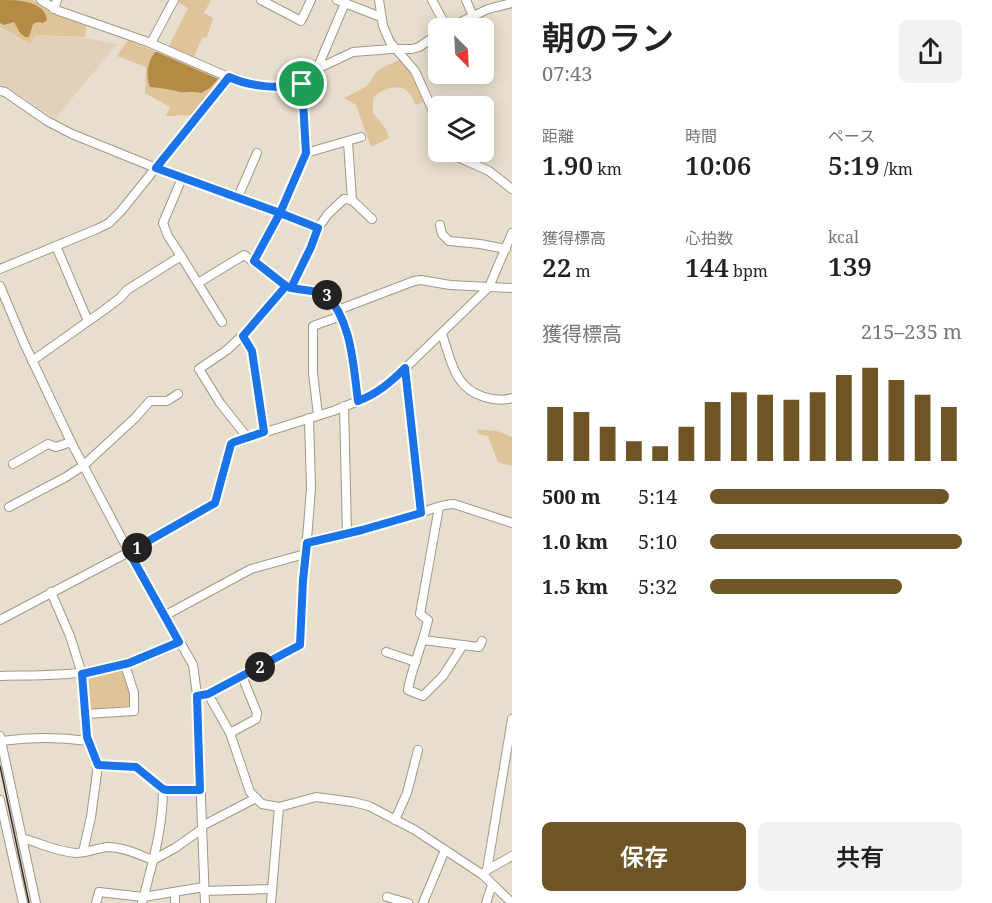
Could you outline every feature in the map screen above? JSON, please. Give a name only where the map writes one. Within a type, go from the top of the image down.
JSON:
[{"type":"street","points":[[41,0],[54,9],[151,43],[229,77],[264,86],[302,84],[317,69],[353,52],[412,49],[428,40]]},
{"type":"street","points":[[54,9],[57,0]]},
{"type":"street","points":[[151,43],[174,0]]},
{"type":"street","points":[[261,0],[301,21],[311,0]]},
{"type":"street","points":[[379,0],[381,17],[390,42],[415,71],[428,100]]},
{"type":"street","points":[[432,0],[442,18]]},
{"type":"street","points":[[466,0],[473,16]]},
{"type":"street","points":[[317,69],[341,2],[381,17]]},
{"type":"street","points":[[469,18],[488,9],[510,4]]},
{"type":"street","points":[[0,269],[109,223],[229,77]]},
{"type":"street","points":[[254,261],[280,213],[306,153],[302,84]]},
{"type":"street","points":[[0,91],[6,92],[47,121],[72,135],[318,228]]},
{"type":"street","points":[[306,153],[361,137]]},
{"type":"street","points":[[348,142],[352,200],[372,219]]},
{"type":"street","points":[[237,197],[257,153]]},
{"type":"street","points":[[468,162],[489,171],[512,189]]},
{"type":"street","points":[[182,178],[163,223],[168,236],[222,322]]},
{"type":"street","points":[[247,437],[220,403],[199,369],[243,336],[289,287],[311,247],[318,228],[328,214],[344,200],[352,200]]},
{"type":"street","points":[[440,225],[442,234],[449,241],[506,249]]},
{"type":"street","points":[[0,620],[129,552],[215,503],[231,444],[358,401],[378,392],[390,383],[489,287],[512,233]]},
{"type":"street","points":[[56,246],[88,321]]},
{"type":"street","points":[[198,283],[244,255],[289,287],[325,293],[340,313],[349,343],[358,401]]},
{"type":"street","points":[[32,361],[120,298],[127,290],[181,256]]},
{"type":"street","points":[[197,696],[208,694],[300,645],[314,417],[313,326],[414,281],[512,288]]},
{"type":"street","points":[[0,286],[32,361],[71,442],[164,616],[193,665],[197,696],[205,903]]},
{"type":"street","points":[[442,334],[454,370],[467,388],[479,396],[492,400],[512,398]]},
{"type":"street","points":[[243,336],[252,351],[264,432]]},
{"type":"street","points":[[405,368],[421,513]]},
{"type":"street","points":[[9,507],[84,465],[150,401],[167,401],[178,394]]},
{"type":"street","points":[[344,406],[347,534]]},
{"type":"street","points":[[13,464],[48,444],[56,447],[71,442]]},
{"type":"street","points":[[307,543],[347,534],[446,504],[454,504],[512,523]]},
{"type":"street","points":[[439,507],[420,614],[428,620],[408,690],[423,696],[442,676],[464,645]]},
{"type":"street","points":[[164,616],[251,569],[305,554]]},
{"type":"street","points":[[51,592],[70,636],[82,674],[87,737],[98,765],[84,852]]},
{"type":"street","points":[[423,640],[479,647],[482,641]]},
{"type":"street","points":[[0,676],[82,674],[147,657],[179,642]]},
{"type":"street","points":[[386,652],[416,662]]},
{"type":"street","points":[[86,714],[134,711],[134,693],[125,664]]},
{"type":"street","points":[[230,733],[256,719],[257,714],[242,676]]},
{"type":"street","points":[[208,694],[230,733],[250,792],[262,804],[279,807],[316,797],[369,806],[415,830],[485,872],[492,885],[512,903]]},
{"type":"street","points":[[485,872],[512,719]]},
{"type":"street","points":[[36,903],[0,739],[63,737],[88,741]]},
{"type":"street","points":[[395,820],[406,793],[418,750]]},
{"type":"street","points":[[98,765],[136,767],[163,789],[200,790]]},
{"type":"street","points":[[142,900],[163,811],[163,789]]},
{"type":"street","points":[[22,838],[57,850],[75,853],[107,847],[153,860],[202,828],[256,798]]},
{"type":"street","points":[[0,801],[3,834],[23,903]]},
{"type":"street","points":[[271,903],[279,807]]},
{"type":"street","points":[[423,903],[445,850]]},
{"type":"street","points":[[485,872],[512,856]]},
{"type":"street","points":[[486,903],[492,885]]},
{"type":"street","points":[[96,903],[99,892],[142,900],[204,889],[272,890]]},
{"type":"street","points":[[175,893],[175,903]]},
{"type":"street","points":[[387,897],[408,903]]},
{"type":"shaded area","points":[[0,0],[33,0],[58,15],[86,25],[85,37],[36,35],[30,44],[0,27]]},
{"type":"shaded area","points":[[0,0],[29,2],[41,8],[47,20],[33,24],[29,37],[25,37],[14,22],[4,25],[0,23]]},
{"type":"shaded area","points":[[179,0],[211,0],[204,13],[213,18],[207,37],[202,38],[194,57],[169,46],[188,8],[178,2]]},
{"type":"shaded area","points":[[0,28],[30,44],[37,35],[85,38],[117,44],[55,119],[8,87],[0,85]]},
{"type":"shaded area","points":[[128,40],[222,79],[192,115],[166,116],[170,107],[145,93],[146,67],[117,56]]},
{"type":"shaded area","points":[[155,52],[218,79],[210,88],[201,93],[150,87],[148,68]]},
{"type":"shaded area","points":[[400,60],[416,79],[423,102],[416,105],[408,92],[395,87],[376,95],[373,98],[373,113],[386,129],[389,138],[371,147],[356,105],[344,98],[367,86],[377,71]]},
{"type":"shaded area","points":[[477,429],[497,431],[512,437],[512,466],[498,462],[488,436],[478,434]]},
{"type":"shaded area","points":[[121,669],[130,693],[130,706],[91,709],[87,676]]},
{"type":"tram line","points":[[0,766],[29,903]]},
{"type":"route","points":[[302,84],[264,86],[229,77],[156,168],[280,213],[318,228],[291,288],[325,293],[338,310],[347,333],[358,401],[378,392],[405,368],[421,513],[307,543],[300,645],[208,694],[197,696],[200,790],[172,791],[163,789],[136,767],[98,765],[87,737],[82,674],[129,663],[179,642],[129,552],[215,503],[231,444],[264,432],[252,351],[243,336],[286,286],[254,261],[280,213],[306,153],[302,84]]}]
